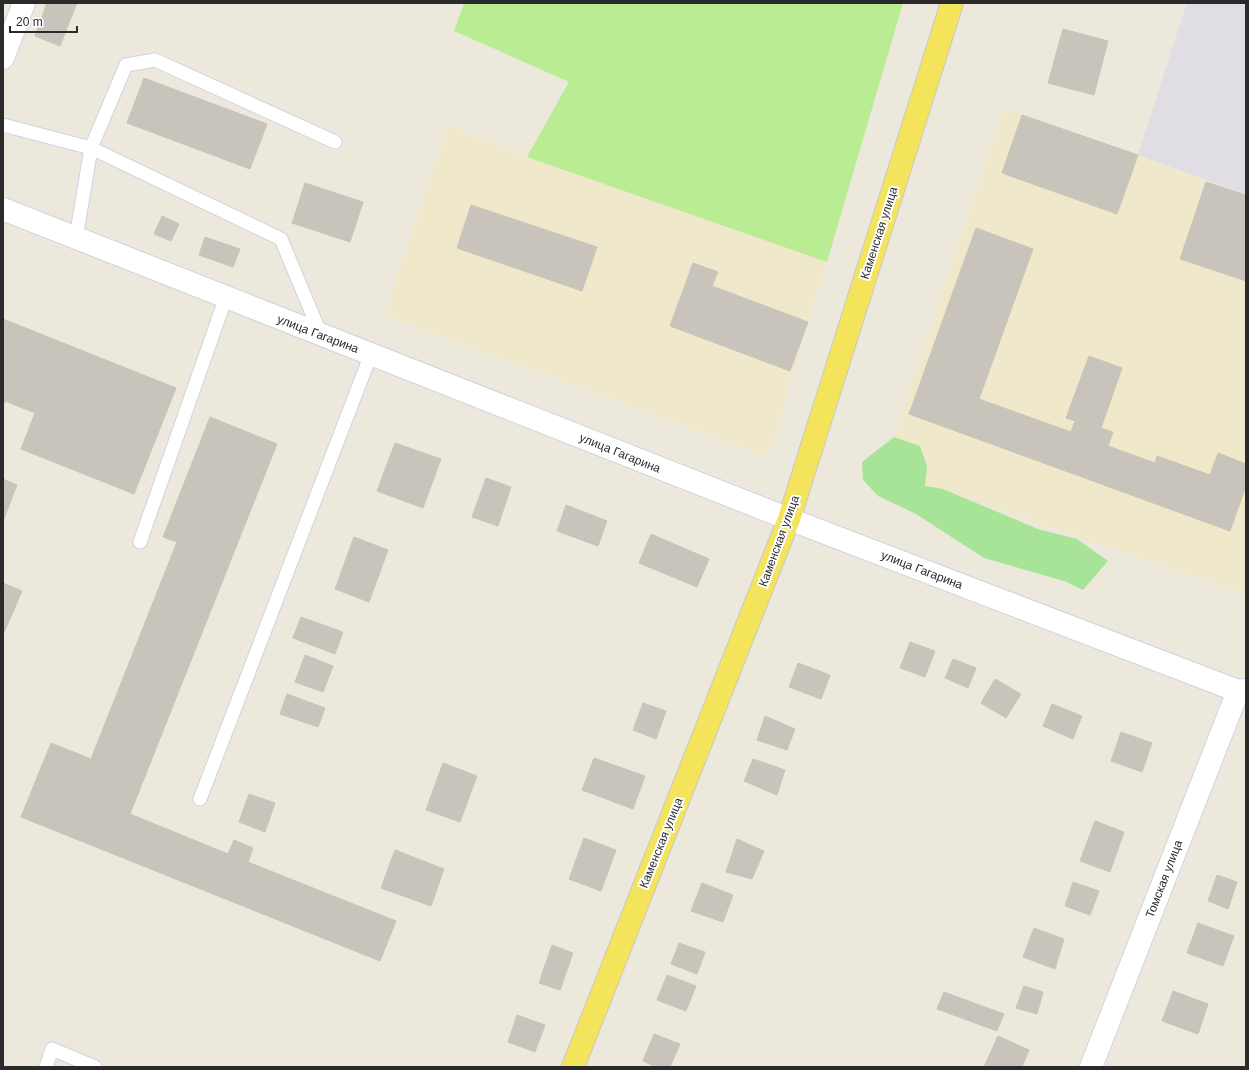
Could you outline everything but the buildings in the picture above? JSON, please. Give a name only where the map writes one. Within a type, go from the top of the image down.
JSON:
[{"type":"main road","name":"Каменская улица","points":[[572,1067],[789,520],[952,3]]},
{"type":"street","points":[[3,58],[24,3]]},
{"type":"street","name":"улица Гагарина","points":[[3,209],[789,520],[1243,695]]},
{"type":"street","name":"Томская улица","points":[[1090,1067],[1243,695]]},
{"type":"lane","points":[[76,238],[91,148],[126,65],[155,60],[335,142]]},
{"type":"lane","points":[[3,125],[91,148],[281,239],[321,335]]},
{"type":"lane","points":[[140,542],[226,297]]},
{"type":"lane","points":[[200,799],[371,354]]},
{"type":"lane","points":[[46,1067],[52,1049],[95,1067]]},
{"type":"shaded area","points":[[1187,3],[1246,3],[1246,194],[1138,155]]},
{"type":"shaded area","points":[[1003,109],[1138,155],[1206,182],[1246,195],[1246,594],[883,470]]},
{"type":"shaded area","points":[[448,125],[527,157],[827,262],[768,457],[384,315]]},
{"type":"green space","points":[[464,3],[903,3],[827,262],[527,157],[569,82],[454,31]]},
{"type":"green space","points":[[894,437],[920,446],[927,466],[925,486],[943,489],[1038,529],[1077,539],[1108,561],[1083,590],[1064,581],[984,558],[916,514],[878,496],[863,480],[862,462]]}]
